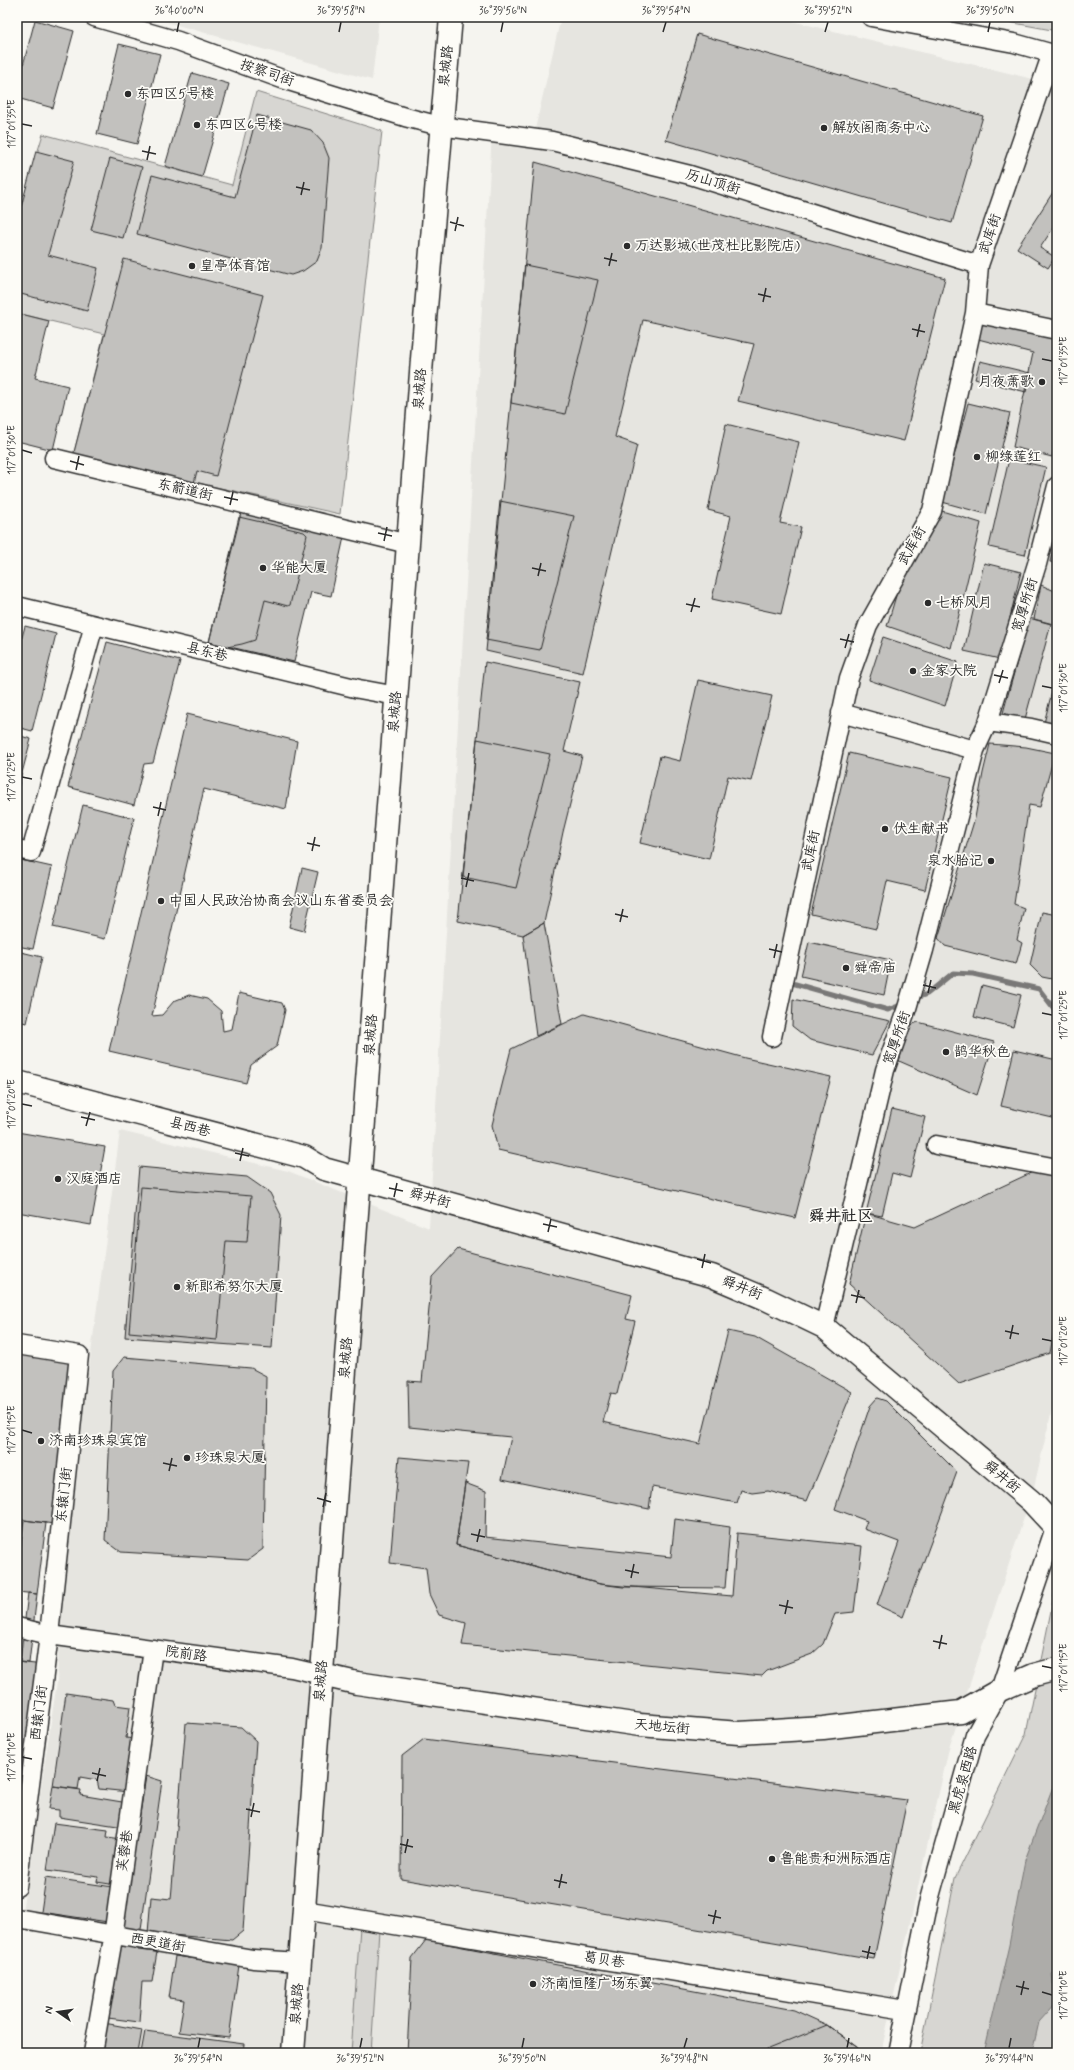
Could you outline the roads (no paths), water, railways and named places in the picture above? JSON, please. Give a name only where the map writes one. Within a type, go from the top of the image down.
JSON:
[{"type":"main road","name":"泉城路","points":[[293,2053],[440,126],[451,17]]},
{"type":"main road","name":"县西巷","points":[[17,1082],[304,1157],[324,1169],[360,1177]]},
{"type":"main road","name":"舜井街","points":[[360,1177],[396,1190],[712,1276],[766,1299],[824,1327],[1031,1502],[1056,1525]]},
{"type":"main road","name":"天地坛街","points":[[322,1675],[357,1683],[640,1725],[739,1733],[823,1728],[961,1712],[1000,1690],[1034,1675],[1057,1669]]},
{"type":"street","name":"按察司街","points":[[94,17],[178,41],[282,79],[440,126]]},
{"type":"street","points":[[871,17],[1014,43],[1055,54]]},
{"type":"street","name":"武库街","points":[[772,1037],[849,678],[868,625],[932,511],[976,313],[979,265],[1055,54]]},
{"type":"street","name":"历山顶街","points":[[440,126],[552,141],[690,175],[979,265]]},
{"type":"street","points":[[976,313],[1057,330]]},
{"type":"street","name":"东箭道街","points":[[54,458],[408,544]]},
{"type":"street","name":"宽厚所街","points":[[824,1327],[886,1070],[907,1008],[974,750],[988,722],[1037,564],[1057,486]]},
{"type":"street","name":"县东巷","points":[[17,606],[359,689],[397,696]]},
{"type":"street","points":[[17,849],[31,852],[94,625]]},
{"type":"street","points":[[841,713],[974,750]]},
{"type":"street","points":[[988,722],[1057,734]]},
{"type":"street","points":[[936,1145],[1057,1168]]},
{"type":"street","name":"东辕门街","points":[[17,1346],[79,1355],[49,1635]]},
{"type":"street","name":"黑虎泉西路","points":[[898,2053],[905,2010],[929,1900],[975,1735],[1000,1690],[1056,1525]]},
{"type":"street","name":"院前路","points":[[17,1627],[49,1635],[292,1668],[322,1675]]},
{"type":"street","name":"西辕门街","points":[[17,1887],[49,1635]]},
{"type":"street","name":"芙蓉巷","points":[[93,2053],[113,1935],[153,1649]]},
{"type":"street","name":"葛贝巷","points":[[304,1910],[905,2010]]},
{"type":"street","name":"西更道街","points":[[17,1918],[253,1959],[300,1962]]},
{"type":"waterway","points":[[914,999],[927,994],[953,973],[973,974],[1039,989],[1055,1010],[1057,1018]]},
{"type":"waterway","points":[[792,983],[888,1010],[903,1004]]},
{"type":"place","name":"东四区5号楼","points":[[128,94]]},
{"type":"place","name":"东四区6号楼","points":[[197,125]]},
{"type":"place","name":"解放阁商务中心","points":[[824,128]]},
{"type":"place","name":"万达影城(世茂杜比影院店)","points":[[627,246]]},
{"type":"place","name":"皇亭体育馆","points":[[192,266]]},
{"type":"place","name":"月夜萧歌","points":[[1042,382]]},
{"type":"place","name":"柳绿莲红","points":[[977,457]]},
{"type":"place","name":"华能大厦","points":[[263,568]]},
{"type":"place","name":"七桥风月","points":[[928,603]]},
{"type":"place","name":"金家大院","points":[[913,671]]},
{"type":"place","name":"伏生献书","points":[[885,829]]},
{"type":"place","name":"泉水胎记","points":[[991,861]]},
{"type":"place","name":"中国人民政治协商会议山东省委员会","points":[[161,901]]},
{"type":"place","name":"舜帝庙","points":[[846,968]]},
{"type":"place","name":"鹊华秋色","points":[[946,1052]]},
{"type":"place","name":"汉庭酒店","points":[[58,1179]]},
{"type":"place","name":"新郎希努尔大厦","points":[[177,1287]]},
{"type":"place","name":"济南珍珠泉宾馆","points":[[41,1441]]},
{"type":"place","name":"珍珠泉大厦","points":[[187,1458]]},
{"type":"place","name":"鲁能贵和洲际酒店","points":[[772,1859]]},
{"type":"place","name":"济南恒隆广场东翼","points":[[533,1984]]},
{"type":"district","name":"舜井社区","points":[[841,1216]]}]
